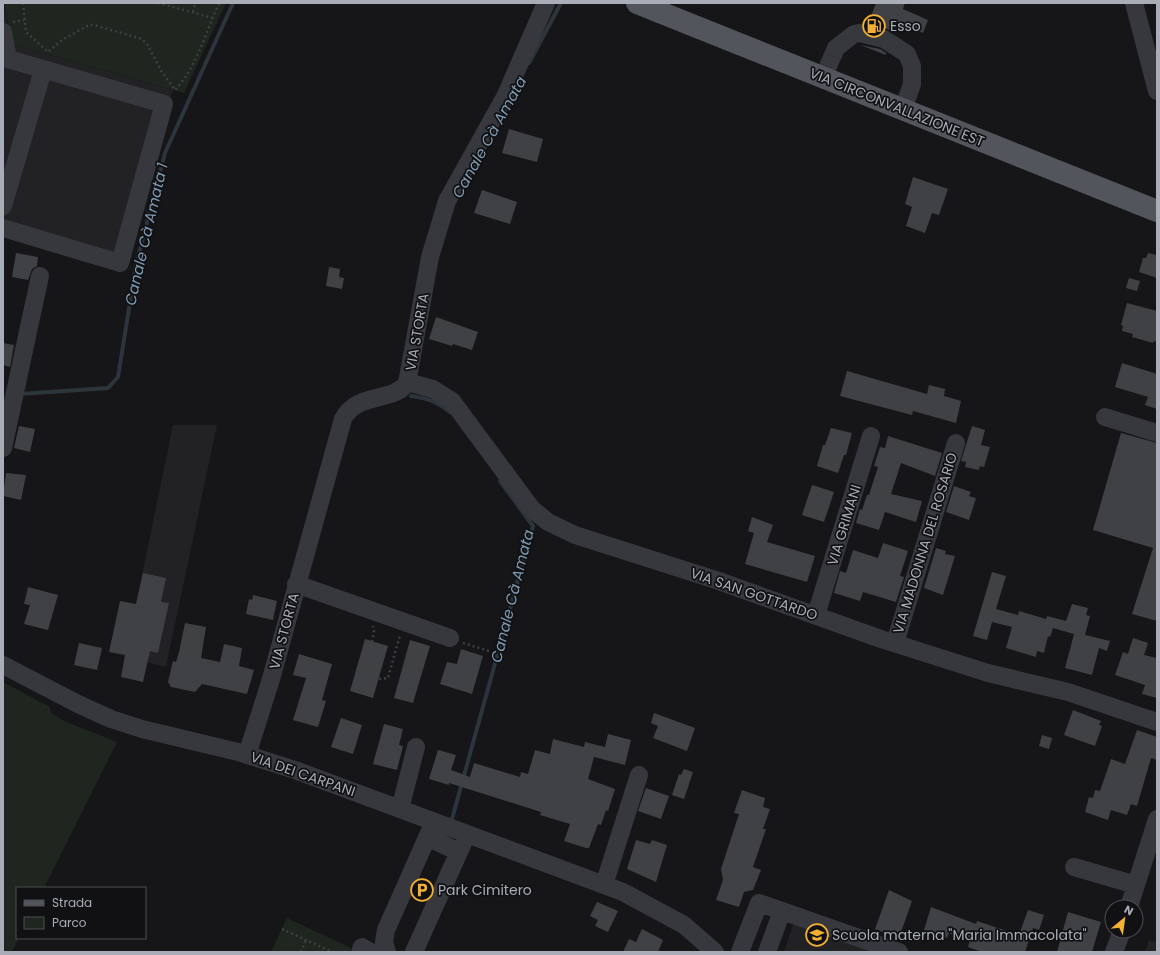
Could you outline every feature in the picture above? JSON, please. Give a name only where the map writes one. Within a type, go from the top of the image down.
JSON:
[{"type":"main road","name":"VIA CIRCONVALLAZIONE EST","points":[[637,3],[1157,211]]},
{"type":"street","name":"VIA STORTA","points":[[247,755],[271,679],[296,584],[345,416],[354,406],[399,390],[407,382],[430,257],[447,201],[505,97],[546,3]]},
{"type":"street","points":[[1134,3],[1157,91]]},
{"type":"street","points":[[3,32],[8,60],[164,104],[120,263],[3,228]]},
{"type":"street","points":[[823,78],[836,48],[854,34],[859,33],[884,40],[907,54],[912,66],[912,84],[903,110]]},
{"type":"street","points":[[3,206],[43,70]]},
{"type":"street","points":[[3,448],[40,276]]},
{"type":"street","name":"VIA SAN GOTTARDO","points":[[407,382],[438,391],[454,404],[527,503],[542,518],[554,525],[581,537],[716,580],[895,643],[988,673],[1068,692],[1157,722]]},
{"type":"street","points":[[1104,417],[1157,433]]},
{"type":"street","name":"VIA GRIMANI","points":[[816,615],[871,436]]},
{"type":"street","name":"VIA MADONNA DEL ROSARIO","points":[[895,643],[956,443]]},
{"type":"street","points":[[296,584],[450,638]]},
{"type":"street","name":"VIA DEI CARPANI","points":[[3,665],[78,704],[111,719],[142,729],[247,755],[295,770],[400,809],[431,830],[467,834],[639,899],[696,933],[715,952]]},
{"type":"street","points":[[400,809],[416,747]]},
{"type":"street","points":[[604,885],[639,775]]},
{"type":"street","points":[[1132,899],[1157,819]]},
{"type":"street","points":[[387,952],[384,942],[386,930],[431,830],[459,852]]},
{"type":"street","points":[[414,952],[467,834]]},
{"type":"street","points":[[1074,867],[1136,885]]},
{"type":"street","points":[[740,952],[759,903],[899,952]]},
{"type":"street","points":[[767,952],[782,911]]},
{"type":"street","points":[[1114,952],[1120,939]]},
{"type":"street","points":[[1126,952],[1129,944],[1127,939]]},
{"type":"path","points":[[23,3],[26,32],[48,52],[62,40],[89,25],[139,37],[147,44],[162,72],[175,90],[184,81],[192,67],[219,3]]},
{"type":"path","points":[[158,3],[213,18]]},
{"type":"path","points":[[193,12],[195,3]]},
{"type":"path","points":[[379,679],[388,678],[404,622]]},
{"type":"path","points":[[450,638],[489,651]]},
{"type":"path","points":[[282,929],[332,952]]},
{"type":"path","points":[[301,952],[306,940]]},
{"type":"shaded area","points":[[3,3],[12,44],[173,90],[148,182],[120,270],[3,235]]},
{"type":"shaded area","points":[[173,425],[217,425],[166,667],[125,657]]},
{"type":"shaded area","name":"Scuola materna \"Maria Immacolata\"","points":[[795,918],[893,952],[784,952]]},
{"type":"shaded area","points":[[1149,940],[1157,942],[1157,952],[1145,952]]},
{"type":"green space","points":[[4,3],[226,3],[184,93],[12,44]]},
{"type":"green space","points":[[3,682],[50,707],[51,713],[64,721],[117,742],[44,887],[16,887],[16,939],[18,939],[12,952],[3,952]]},
{"type":"green space","points":[[287,918],[351,948],[353,952],[271,952]]},
{"type":"building","points":[[876,3],[905,3],[903,9],[928,20],[923,33],[899,23],[895,33],[887,29],[868,24]]},
{"type":"building","points":[[860,45],[880,49],[886,53],[886,55]]},
{"type":"building","points":[[509,129],[543,139],[537,162],[502,153]]},
{"type":"building","points":[[913,177],[948,189],[939,215],[932,213],[925,233],[906,226],[912,207],[905,204]]},
{"type":"building","points":[[482,190],[517,202],[510,224],[474,213]]},
{"type":"building","points":[[16,253],[38,257],[37,266],[32,269],[28,280],[12,277]]},
{"type":"building","points":[[1148,253],[1157,255],[1157,278],[1139,272],[1143,258],[1146,258]]},
{"type":"building","points":[[329,267],[340,269],[339,277],[344,278],[342,289],[326,286]]},
{"type":"building","points":[[1129,278],[1140,281],[1137,291],[1126,288]]},
{"type":"building","points":[[1127,303],[1157,311],[1157,342],[1154,341],[1153,343],[1132,337],[1133,334],[1122,331],[1123,326],[1121,325]]},
{"type":"building","points":[[436,317],[478,332],[472,350],[429,339]]},
{"type":"building","points":[[3,343],[14,345],[10,367],[3,365]]},
{"type":"building","points":[[1122,363],[1157,374],[1157,409],[1145,405],[1148,397],[1115,387]]},
{"type":"building","points":[[847,371],[927,394],[929,385],[945,389],[944,396],[961,401],[956,423],[913,411],[912,415],[840,396]]},
{"type":"building","points":[[19,426],[35,429],[30,452],[14,448]]},
{"type":"building","points":[[972,426],[985,430],[981,445],[990,447],[984,467],[980,466],[979,470],[965,467],[966,462],[961,461]]},
{"type":"building","points":[[831,428],[852,433],[846,455],[844,455],[838,473],[817,466],[823,445],[825,445]]},
{"type":"building","points":[[1121,433],[1157,443],[1157,621],[1132,614],[1153,548],[1093,530]]},
{"type":"building","points":[[888,436],[942,453],[935,476],[901,463],[891,494],[922,501],[916,522],[885,512],[879,530],[856,523],[860,509],[862,510],[867,495],[869,495],[878,467],[874,466],[880,447],[885,448]]},
{"type":"building","points":[[6,473],[26,475],[21,500],[3,496]]},
{"type":"building","points":[[812,485],[834,492],[824,522],[802,515]]},
{"type":"building","points":[[954,486],[971,492],[969,496],[976,498],[969,520],[946,512]]},
{"type":"building","points":[[752,517],[773,525],[767,542],[815,556],[807,582],[745,564],[754,533],[748,531]]},
{"type":"building","points":[[883,543],[908,551],[900,576],[904,577],[896,602],[863,592],[860,601],[834,593],[840,571],[846,573],[853,550],[878,558]]},
{"type":"building","points":[[936,548],[946,551],[945,554],[955,556],[943,595],[924,588]]},
{"type":"building","points":[[992,572],[1006,576],[996,609],[1018,615],[1019,611],[1046,619],[1047,616],[1066,621],[1072,604],[1088,608],[1086,615],[1090,616],[1085,635],[1110,641],[1107,651],[1099,648],[1092,675],[1065,668],[1074,634],[1053,628],[1050,637],[1048,636],[1044,653],[1037,651],[1036,657],[1006,648],[1012,627],[992,622],[987,640],[973,636]]},
{"type":"building","points":[[143,573],[166,578],[161,602],[169,603],[158,653],[150,651],[143,682],[121,677],[125,655],[109,652],[120,601],[136,604]]},
{"type":"building","points":[[28,587],[58,595],[48,630],[24,624],[30,605],[24,604]]},
{"type":"building","points":[[253,595],[277,601],[273,620],[246,614],[249,599],[252,600]]},
{"type":"building","points":[[185,623],[206,627],[201,658],[220,662],[224,644],[242,648],[239,666],[254,670],[247,694],[202,684],[195,692],[171,687],[168,682],[173,661],[176,662],[179,652]]},
{"type":"building","points":[[1133,638],[1148,643],[1144,655],[1157,658],[1157,698],[1142,694],[1145,685],[1115,675],[1123,652],[1128,654]]},
{"type":"building","points":[[365,639],[388,646],[373,698],[350,691]]},
{"type":"building","points":[[410,640],[430,646],[413,703],[394,698]]},
{"type":"building","points":[[79,643],[102,648],[97,670],[74,665]]},
{"type":"building","points":[[461,649],[483,656],[472,694],[440,684],[447,662],[457,664]]},
{"type":"building","points":[[299,654],[332,664],[322,700],[326,701],[318,727],[293,720],[306,678],[293,675]]},
{"type":"building","points":[[1073,710],[1101,721],[1099,725],[1102,726],[1095,746],[1064,735]]},
{"type":"building","points":[[654,713],[695,728],[687,751],[653,738],[658,726],[651,723]]},
{"type":"building","points":[[341,718],[362,725],[353,754],[331,747]]},
{"type":"building","points":[[384,724],[403,729],[399,745],[403,746],[397,770],[373,764]]},
{"type":"building","points":[[1137,730],[1157,737],[1157,760],[1151,758],[1137,806],[1131,804],[1127,815],[1111,810],[1108,820],[1085,812],[1089,797],[1093,798],[1095,790],[1100,791],[1111,759],[1125,764]]},
{"type":"building","points":[[608,734],[631,740],[625,765],[594,757],[588,779],[615,789],[608,811],[606,810],[601,825],[598,824],[589,848],[564,841],[570,824],[540,815],[541,812],[449,783],[449,785],[429,779],[438,750],[456,755],[451,770],[470,777],[474,763],[520,777],[521,772],[528,774],[535,750],[550,754],[553,739],[584,747],[585,742],[605,747]]},
{"type":"building","points":[[1042,735],[1052,738],[1049,749],[1039,746]]},
{"type":"building","points":[[684,769],[693,772],[684,799],[672,795],[679,774],[681,775]]},
{"type":"building","points":[[646,788],[669,796],[661,819],[638,811]]},
{"type":"building","points":[[742,790],[765,798],[763,807],[770,809],[763,829],[766,829],[753,867],[761,870],[753,890],[744,892],[739,907],[716,900],[723,880],[721,869],[739,814],[734,813]]},
{"type":"building","points":[[636,840],[650,844],[652,840],[667,845],[656,882],[627,869]]},
{"type":"building","points":[[889,890],[912,901],[900,935],[888,931],[887,934],[875,929]]},
{"type":"building","points":[[597,902],[618,911],[608,932],[595,926],[598,920],[590,916]]},
{"type":"building","points":[[931,907],[976,924],[977,921],[1019,935],[1028,910],[1044,915],[1039,930],[1033,928],[1025,952],[982,952],[968,947],[970,940],[949,933],[947,938],[924,930]]},
{"type":"building","points":[[1068,912],[1101,922],[1092,952],[1057,952]]},
{"type":"building","points":[[642,929],[663,940],[658,952],[623,952],[629,939],[636,942]]},
{"type":"waterway","name":"Canale Cà Amata 1","points":[[20,394],[108,388],[118,377],[136,265],[165,153],[233,3]]},
{"type":"waterway","name":"Canale Cà Amata","points":[[529,63],[561,3]]},
{"type":"waterway","name":"Canale Cà Amata","points":[[411,396],[432,401],[450,412]]},
{"type":"waterway","name":"Canale Cà Amata","points":[[452,819],[533,526],[500,481]]},
{"type":"place","name":"Esso","points":[[874,26]]},
{"type":"place","name":"Park Cimitero","points":[[422,890]]},
{"type":"place","name":"Scuola materna \"Maria Immacolata\"","points":[[817,935]]}]
